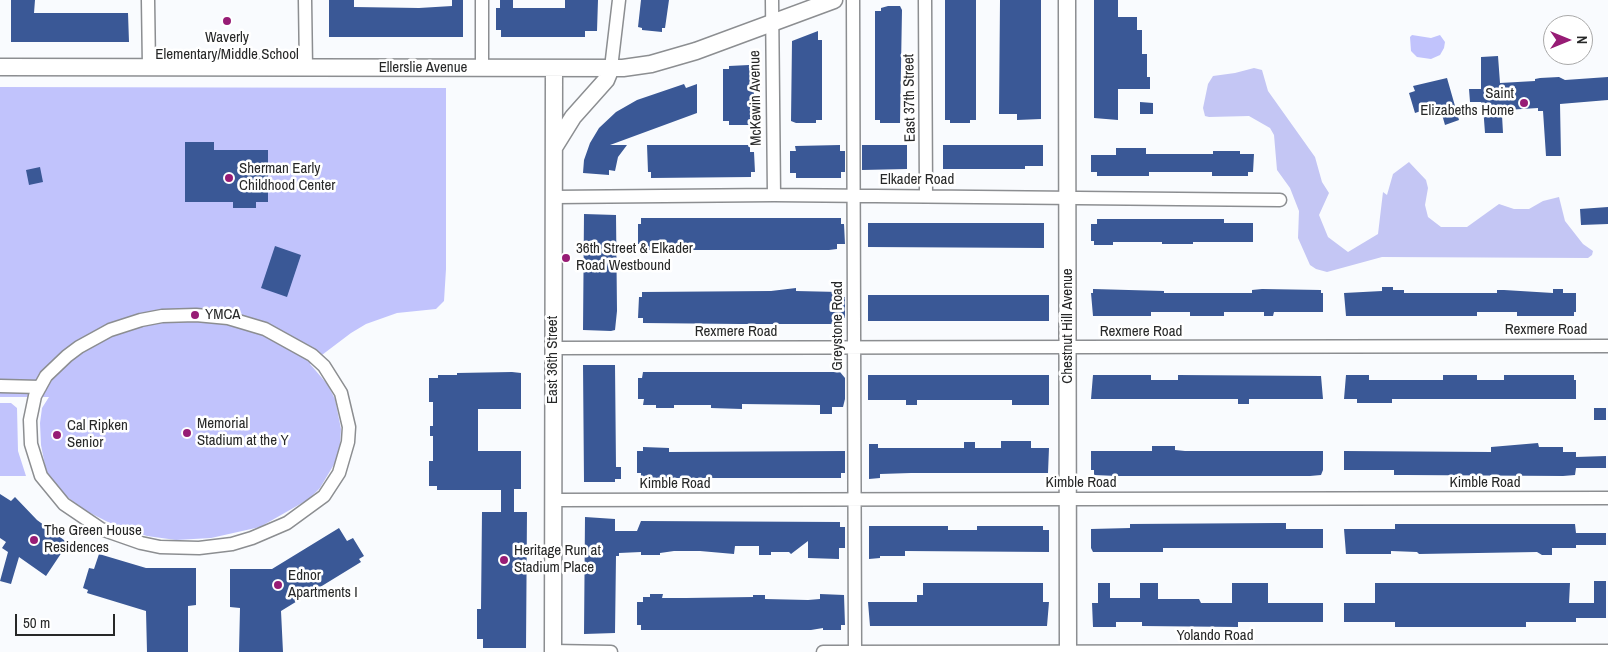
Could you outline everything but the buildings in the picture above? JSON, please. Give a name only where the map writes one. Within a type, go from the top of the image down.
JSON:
[{"type":"street","points":[[148,0],[148,67]]},
{"type":"street","points":[[305,0],[306,67]]},
{"type":"street","points":[[482,0],[482,68]]},
{"type":"street","points":[[554,148],[577,111],[606,80],[611,68],[619,0]]},
{"type":"street","name":"McKewin Avenue","points":[[772,0],[774,195]]},
{"type":"street","name":"Ellerslie Avenue","points":[[0,67],[611,68],[636,66],[672,58],[834,0]]},
{"type":"street","name":"Greystone Road","points":[[853,0],[855,652]]},
{"type":"street","name":"East 37th Street","points":[[925,0],[926,196]]},
{"type":"street","name":"Chestnut Hill Avenue","points":[[1067,0],[1068,652]]},
{"type":"street","name":"East 36th Street","points":[[553,652],[554,68]]},
{"type":"street","name":"Elkader Road","points":[[554,197],[774,195],[1280,200]]},
{"type":"street","points":[[196,315],[228,318],[265,329],[284,338],[300,347],[324,366],[341,393],[346,410],[348,442],[339,473],[324,496],[287,522],[252,538],[232,544],[199,548],[160,547],[141,543],[101,528],[77,514],[54,494],[41,476],[31,444],[30,420],[40,387],[46,376],[66,356],[110,330],[162,316],[196,315]]},
{"type":"street","name":"Rexmere Road","points":[[553,348],[1608,346]]},
{"type":"street","points":[[0,386],[40,387]]},
{"type":"street","name":"Kimble Road","points":[[553,500],[1608,498]]},
{"type":"street","name":"Yolando Road","points":[[823,652],[1608,651]]},
{"type":"street","points":[[553,652],[612,652]]},
{"type":"shaded area","points":[[1412,35],[1431,38],[1440,35],[1445,42],[1444,48],[1440,55],[1431,59],[1417,57],[1411,51],[1410,37]]},
{"type":"shaded area","points":[[1254,68],[1262,70],[1268,91],[1315,157],[1322,182],[1329,193],[1319,215],[1328,237],[1348,252],[1378,234],[1383,192],[1387,195],[1393,174],[1409,162],[1426,180],[1428,188],[1425,205],[1428,217],[1441,227],[1467,227],[1499,204],[1514,209],[1529,209],[1543,201],[1559,197],[1565,221],[1583,244],[1593,251],[1592,255],[1588,258],[1382,257],[1327,272],[1316,269],[1310,265],[1298,238],[1299,211],[1290,188],[1277,170],[1274,135],[1270,128],[1249,116],[1205,116],[1203,108],[1208,84],[1213,76]]},
{"type":"shaded area","name":"YMCA","points":[[0,87],[446,88],[446,269],[444,301],[436,309],[397,313],[366,324],[310,364],[328,385],[335,399],[341,429],[340,446],[336,461],[320,488],[309,499],[260,527],[211,538],[176,540],[147,536],[116,526],[84,510],[65,495],[46,471],[41,445],[40,423],[42,408],[49,397],[0,397]]},
{"type":"shaded area","points":[[0,403],[11,403],[17,408],[18,451],[26,476],[0,476]]},
{"type":"place","name":"Waverly Elementary/Middle School","points":[[227,21]]},
{"type":"place","name":"Saint Elizabeths Home","points":[[1524,103]]},
{"type":"place","name":"Sherman Early Childhood Center","points":[[229,178]]},
{"type":"place","name":"36th Street & Elkader Road Westbound","points":[[566,258]]},
{"type":"place","name":"YMCA","points":[[195,315]]},
{"type":"place","name":"Memorial Stadium at the Y","points":[[187,433]]},
{"type":"place","name":"Cal Ripken Senior","points":[[57,435]]},
{"type":"place","name":"The Green House Residences","points":[[34,540]]},
{"type":"place","name":"Heritage Run at Stadium Place","points":[[504,560]]},
{"type":"place","name":"Ednor Apartments I","points":[[278,585]]}]
